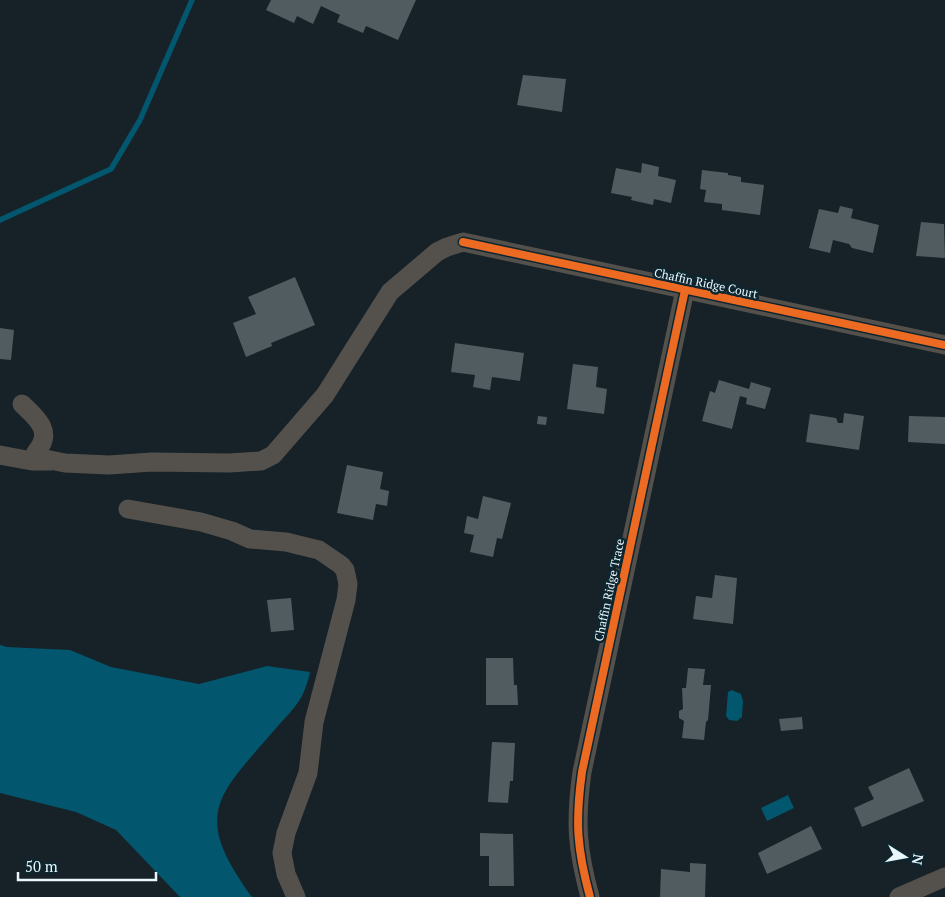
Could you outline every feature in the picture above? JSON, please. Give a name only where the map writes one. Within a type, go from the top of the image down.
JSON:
[{"type":"street","name":"Chaffin Ridge Court","points":[[51,461],[109,465],[152,462],[229,463],[261,461],[273,455],[341,373],[363,333],[390,292],[438,252],[447,246],[463,242],[945,345]]},
{"type":"street","name":"Chaffin Ridge Trace","points":[[590,897],[580,858],[577,811],[582,772],[685,290]]},
{"type":"street","points":[[22,404],[33,414],[43,428],[44,441],[36,452],[39,457],[51,461]]},
{"type":"street","points":[[0,455],[32,461],[51,461]]},
{"type":"street","points":[[128,509],[200,522],[232,531],[250,539],[286,542],[319,550],[341,564],[345,570],[348,584],[346,600],[314,722],[309,767],[290,818],[282,853],[286,874],[296,897]]},
{"type":"street","points":[[899,897],[945,877]]},
{"type":"water","points":[[0,645],[70,650],[111,667],[199,684],[267,666],[310,672],[305,690],[298,702],[239,771],[227,789],[219,807],[217,825],[222,845],[233,868],[252,897],[180,897],[116,830],[76,812],[0,793]]},
{"type":"water","points":[[732,690],[741,694],[743,701],[742,717],[737,721],[729,720],[726,716],[728,692]]},
{"type":"water","points":[[788,795],[794,808],[767,821],[761,808]]},
{"type":"building","points":[[271,0],[416,0],[398,40],[366,26],[363,33],[337,22],[340,15],[321,6],[313,24],[297,16],[294,23],[266,10]]},
{"type":"building","points":[[523,75],[566,79],[562,112],[517,105]]},
{"type":"building","points":[[642,163],[659,167],[658,176],[676,180],[671,203],[654,199],[653,205],[631,200],[632,197],[611,193],[616,168],[641,173]]},
{"type":"building","points":[[702,170],[728,173],[728,175],[741,177],[741,182],[764,185],[760,215],[722,210],[722,204],[704,202],[706,190],[700,189]]},
{"type":"building","points":[[840,206],[853,209],[851,218],[879,225],[873,253],[852,248],[849,244],[833,240],[830,253],[809,248],[819,209],[838,213]]},
{"type":"building","points":[[921,222],[944,224],[945,258],[916,256]]},
{"type":"building","points":[[295,277],[315,325],[271,343],[272,346],[246,357],[233,323],[256,314],[248,297]]},
{"type":"building","points":[[0,328],[14,330],[11,360],[0,359]]},
{"type":"building","points":[[455,343],[524,353],[520,381],[492,377],[490,390],[473,387],[475,375],[451,372]]},
{"type":"building","points":[[573,364],[598,367],[596,387],[607,389],[604,414],[567,409]]},
{"type":"building","points":[[719,380],[749,389],[751,382],[771,388],[765,409],[746,404],[747,398],[740,396],[732,429],[702,421],[710,391],[715,393]]},
{"type":"building","points":[[844,413],[864,416],[859,450],[806,442],[810,414],[836,418],[838,423],[843,423]]},
{"type":"building","points":[[538,416],[547,417],[546,425],[537,424]]},
{"type":"building","points":[[909,416],[945,417],[945,444],[908,442]]},
{"type":"building","points":[[347,465],[383,472],[380,489],[389,491],[387,506],[376,504],[373,520],[337,513]]},
{"type":"building","points":[[483,496],[511,503],[502,539],[497,538],[493,557],[470,552],[474,535],[464,533],[467,516],[478,519]]},
{"type":"building","points":[[715,575],[737,578],[733,624],[693,619],[696,596],[712,598]]},
{"type":"building","points":[[291,598],[294,630],[271,632],[267,600]]},
{"type":"building","points":[[486,658],[513,658],[514,685],[517,685],[518,705],[486,705]]},
{"type":"building","points":[[688,668],[705,669],[703,685],[711,685],[704,740],[682,738],[684,721],[679,718],[679,711],[683,709],[682,688],[686,688]]},
{"type":"building","points":[[802,717],[803,729],[781,731],[779,719]]},
{"type":"building","points":[[492,742],[515,743],[513,781],[510,781],[508,803],[488,802]]},
{"type":"building","points":[[909,768],[924,801],[862,827],[854,808],[874,799],[868,787]]},
{"type":"building","points":[[811,826],[822,849],[767,874],[758,853]]},
{"type":"building","points":[[480,833],[513,834],[514,886],[489,886],[489,856],[480,856]]},
{"type":"building","points":[[690,863],[706,864],[705,897],[660,897],[661,869],[690,872]]},
{"type":"waterway","points":[[0,220],[111,169],[140,120],[192,0]]},
{"type":"cycle path","points":[[463,242],[945,345]]},
{"type":"cycle path","points":[[590,897],[582,864],[578,835],[578,806],[582,772],[685,290]]}]
